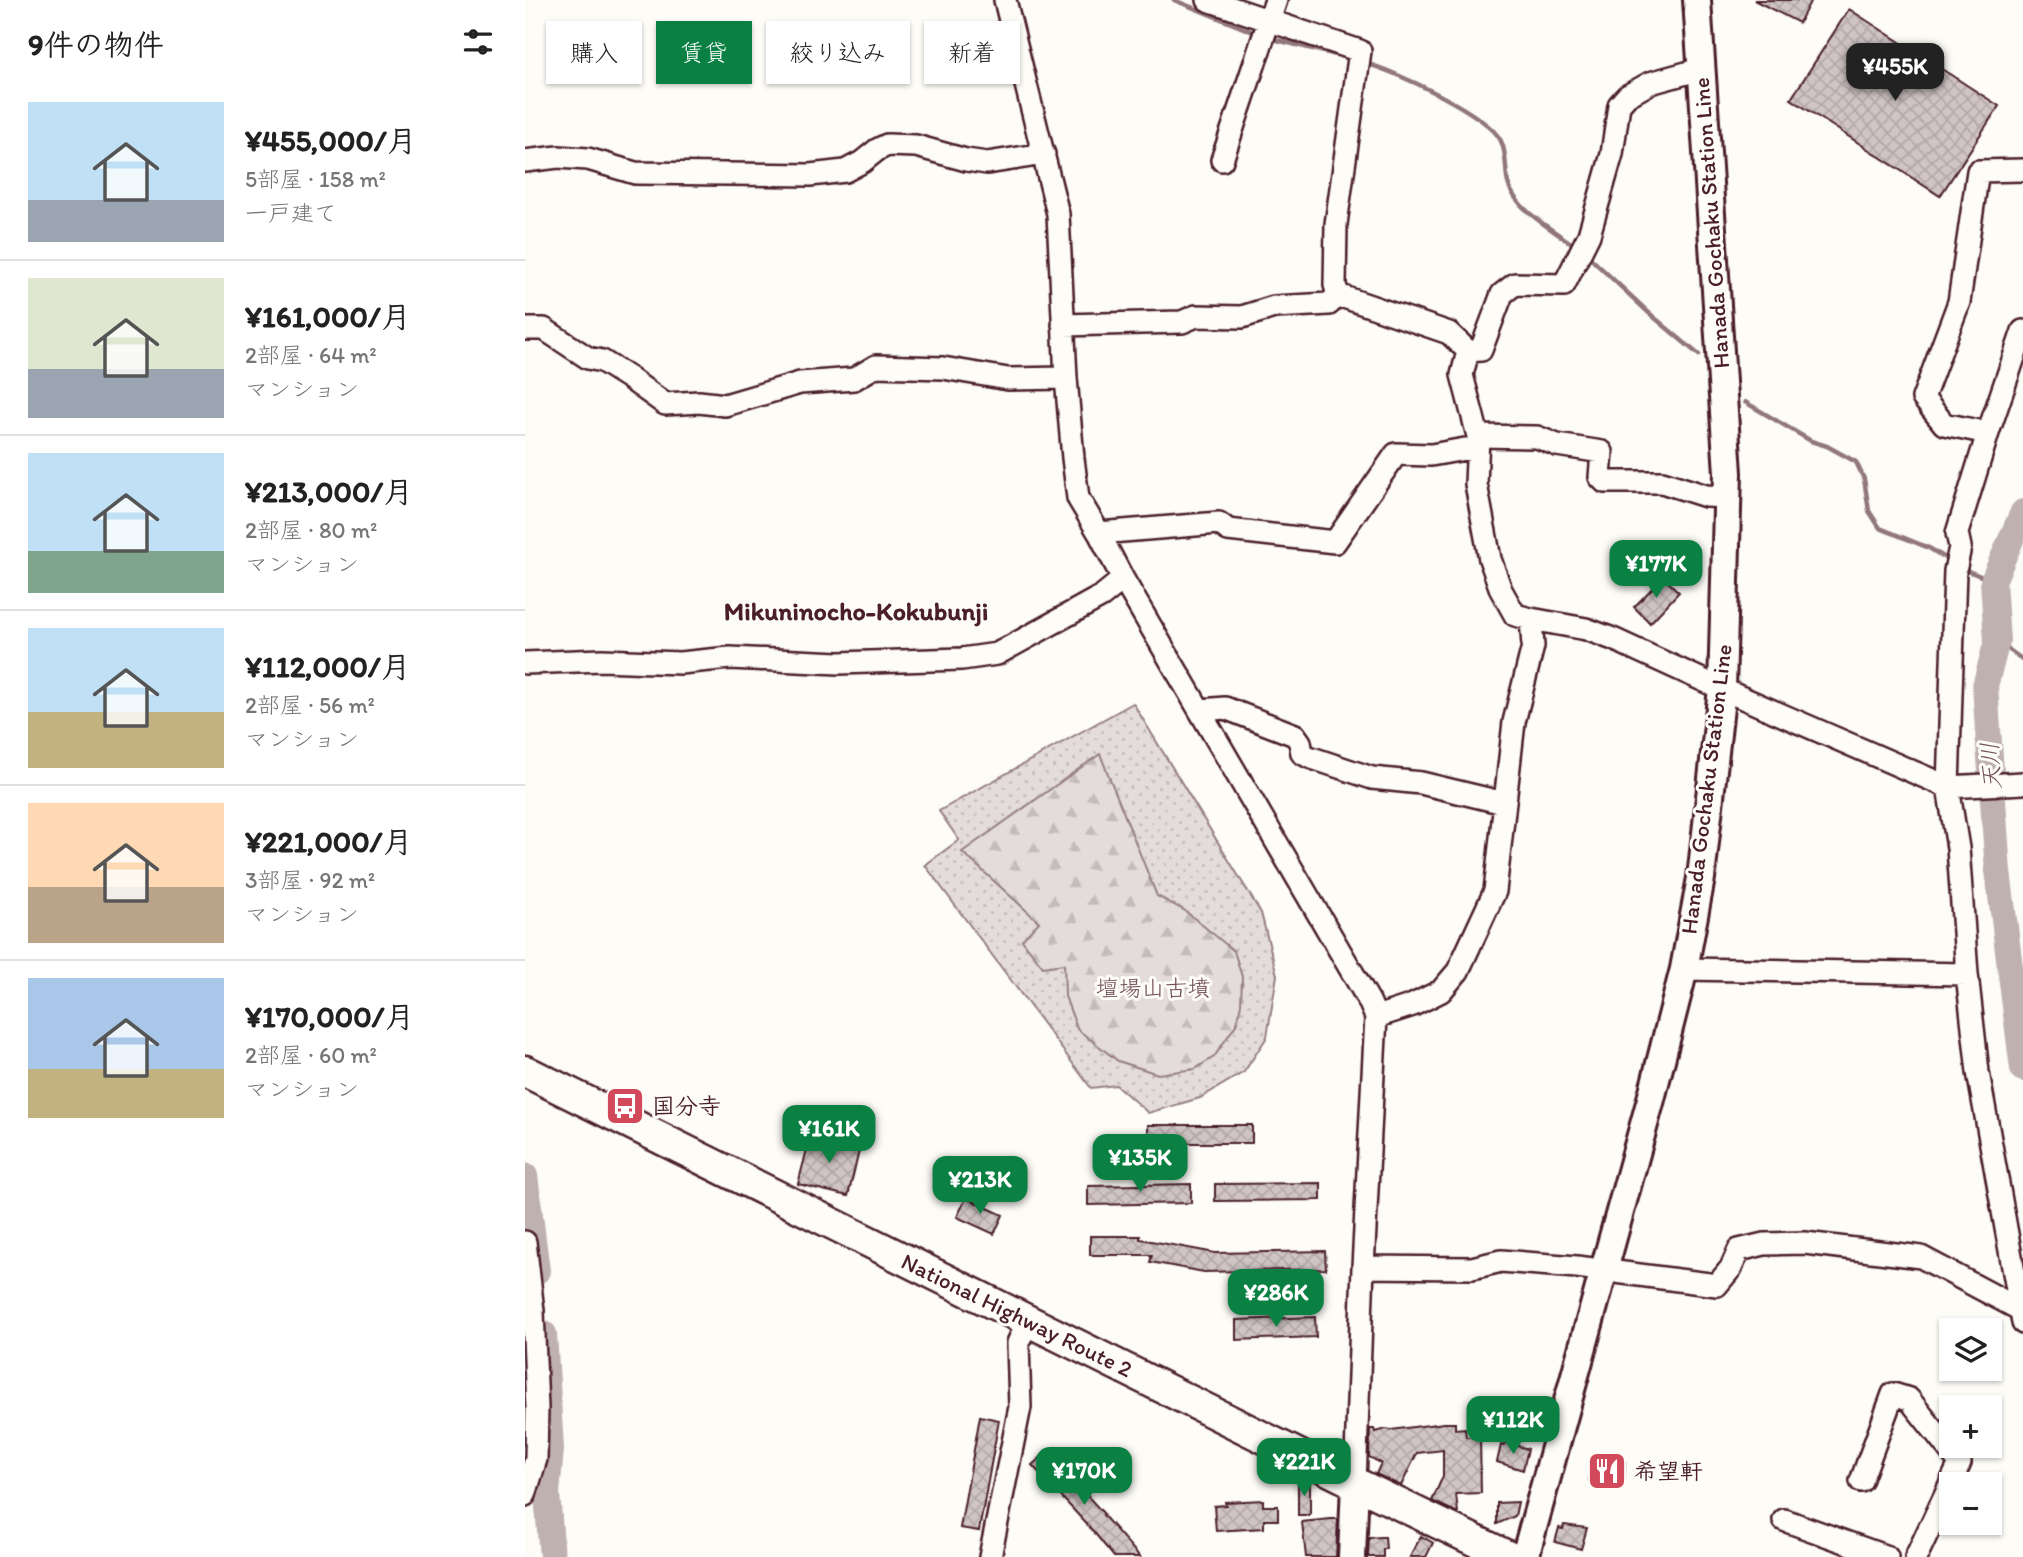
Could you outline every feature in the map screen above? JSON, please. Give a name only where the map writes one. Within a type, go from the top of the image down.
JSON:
[{"type":"highway","name":"National Highway Route 2","points":[[525,1071],[1355,1483],[1510,1557]]},
{"type":"main road","name":"Hanada Gochaku Station Line","points":[[1525,1557],[1651,1099],[1683,969],[1701,878],[1723,689],[1728,473],[1696,0]]},
{"type":"main road","points":[[1352,1557],[1355,1483]]},
{"type":"street","points":[[1005,0],[1058,214],[1066,377],[1078,498],[1328,929],[1376,1017],[1355,1483]]},
{"type":"street","points":[[1208,0],[1360,51],[1336,223],[1335,285],[1339,295],[1449,332],[1468,351],[1481,350],[1502,294],[1515,284],[1564,285],[1589,235],[1612,154],[1619,105],[1627,96],[1650,83],[1701,69]]},
{"type":"street","points":[[1222,160],[1276,0]]},
{"type":"street","points":[[525,161],[558,157],[588,159],[635,173],[810,175],[845,171],[887,145],[916,146],[987,163],[1044,154]]},
{"type":"street","points":[[1988,433],[1944,424],[1923,398],[1959,302],[1978,171],[2023,170]]},
{"type":"street","points":[[1063,325],[1182,322],[1196,317],[1242,317],[1275,307],[1329,304],[1339,295]]},
{"type":"street","points":[[525,329],[544,329],[588,358],[602,362],[629,378],[665,404],[699,402],[725,405],[800,383],[854,379],[876,366],[943,368],[1008,379],[1066,377]]},
{"type":"street","points":[[2022,1314],[1978,1072],[1967,974],[1958,848],[1948,787],[1955,570],[1960,547],[1957,533],[2023,331]]},
{"type":"street","points":[[1468,351],[1462,374],[1478,444],[1476,484],[1490,559],[1501,590],[1515,615],[1586,629],[1613,639],[1948,787],[2023,783]]},
{"type":"street","points":[[1099,533],[1219,523],[1228,530],[1335,542],[1396,454],[1431,455],[1478,444],[1537,437],[1557,445],[1602,452],[1600,477],[1605,482],[1662,482],[1706,496],[1727,497]]},
{"type":"street","points":[[525,663],[602,660],[680,663],[730,658],[839,663],[985,656],[997,654],[1103,596],[1123,579]]},
{"type":"street","points":[[1376,1017],[1413,1005],[1441,991],[1458,971],[1495,891],[1514,722],[1532,646],[1531,619]]},
{"type":"street","points":[[1201,710],[1224,708],[1295,735],[1300,742],[1302,753],[1308,757],[1372,778],[1421,783],[1504,803]]},
{"type":"street","points":[[1683,969],[1967,974]]},
{"type":"street","points":[[525,1242],[533,1311],[537,1408],[536,1459],[525,1495]]},
{"type":"street","points":[[1363,1267],[1472,1268],[1501,1261],[1577,1267],[1717,1285],[1731,1268],[1739,1250],[1764,1244],[1805,1243],[1921,1257],[2022,1314]]},
{"type":"street","points":[[990,1557],[1020,1408],[1018,1343],[1028,1321]]},
{"type":"street","points":[[1861,1481],[1893,1394],[1909,1399],[1960,1463],[1916,1557]]},
{"type":"street","points":[[1784,1520],[1887,1557]]},
{"type":"green space","points":[[1133,703],[1261,913],[1277,975],[1267,1037],[1244,1072],[1200,1098],[1148,1113],[1116,1085],[1091,1088],[925,865],[959,840],[939,811]]},
{"type":"green space","name":"壇場山古墳","points":[[1100,754],[1157,896],[1184,910],[1234,951],[1242,977],[1237,1023],[1214,1057],[1195,1069],[1158,1074],[1118,1061],[1077,1029],[1065,996],[1064,964],[1043,967],[1022,940],[1039,922],[962,852]]},
{"type":"building","points":[[1754,0],[1811,0],[1799,23]]},
{"type":"building","points":[[1849,9],[1999,106],[1940,196],[1791,99]]},
{"type":"building","points":[[1663,577],[1679,592],[1650,623],[1634,607]]},
{"type":"building","points":[[1148,1125],[1252,1125],[1252,1143],[1148,1143]]},
{"type":"building","points":[[811,1134],[860,1147],[848,1196],[798,1184]]},
{"type":"building","points":[[1321,1183],[1321,1200],[1215,1201],[1215,1184]]},
{"type":"building","points":[[1191,1184],[1191,1203],[1088,1205],[1088,1186]]},
{"type":"building","points":[[966,1198],[1003,1215],[994,1234],[957,1217]]},
{"type":"building","points":[[1090,1236],[1140,1236],[1140,1239],[1215,1253],[1325,1251],[1326,1269],[1204,1272],[1150,1262],[1152,1255],[1090,1255]]},
{"type":"building","points":[[1315,1317],[1316,1337],[1236,1340],[1236,1320]]},
{"type":"building","points":[[980,1416],[999,1420],[979,1531],[960,1528]]},
{"type":"building","points":[[1455,1423],[1455,1429],[1465,1428],[1466,1437],[1480,1436],[1481,1493],[1456,1494],[1458,1513],[1432,1501],[1443,1476],[1443,1450],[1417,1453],[1401,1486],[1376,1474],[1381,1463],[1369,1457],[1370,1429],[1375,1432]]},
{"type":"building","points":[[1505,1442],[1528,1449],[1523,1470],[1497,1462],[1501,1445],[1504,1446]]},
{"type":"building","points":[[1047,1452],[1140,1557],[1114,1557],[1032,1465]]},
{"type":"building","name":"希望軒","points":[[1590,1461],[1625,1462],[1624,1482],[1589,1480]]},
{"type":"building","points":[[1298,1480],[1310,1480],[1310,1515],[1298,1515]]},
{"type":"building","points":[[1263,1500],[1263,1506],[1278,1506],[1278,1520],[1264,1520],[1264,1528],[1216,1531],[1214,1506],[1226,1505],[1225,1502]]},
{"type":"building","points":[[1518,1502],[1515,1516],[1497,1524],[1497,1503]]},
{"type":"building","points":[[1338,1519],[1336,1557],[1306,1557],[1302,1522]]},
{"type":"building","points":[[1564,1525],[1587,1528],[1581,1549],[1555,1542],[1559,1528],[1563,1529]]},
{"type":"building","points":[[1421,1536],[1433,1543],[1426,1557],[1410,1557]]},
{"type":"building","points":[[1385,1537],[1386,1549],[1383,1549],[1383,1557],[1368,1557],[1369,1538]]},
{"type":"waterway","points":[[1174,0],[1258,34]]},
{"type":"waterway","points":[[1269,38],[1352,59]]},
{"type":"waterway","points":[[1364,63],[1396,74],[1439,95],[1493,130],[1503,146],[1508,183],[1519,203],[1577,247]]},
{"type":"waterway","points":[[1587,255],[1699,355]]},
{"type":"waterway","points":[[1745,402],[1811,441],[1827,446],[1856,462],[1864,479],[1869,511],[1880,528],[1929,548],[1950,561]]},
{"type":"waterway","name":"天川","points":[[2023,512],[1993,581],[1997,641],[1985,686],[1998,872],[2023,1069]]},
{"type":"waterway","points":[[1963,569],[1993,581]]},
{"type":"waterway","points":[[1997,641],[2023,660]]},
{"type":"waterway","points":[[525,1176],[537,1271]]},
{"type":"waterway","points":[[544,1334],[551,1449],[547,1493],[552,1557]]},
{"type":"place","name":"国分寺","points":[[625,1106]]},
{"type":"place","name":"希望軒","points":[[1607,1471]]},
{"type":"district","name":"Mikuninocho-Kokubunji","points":[[856,611]]}]
